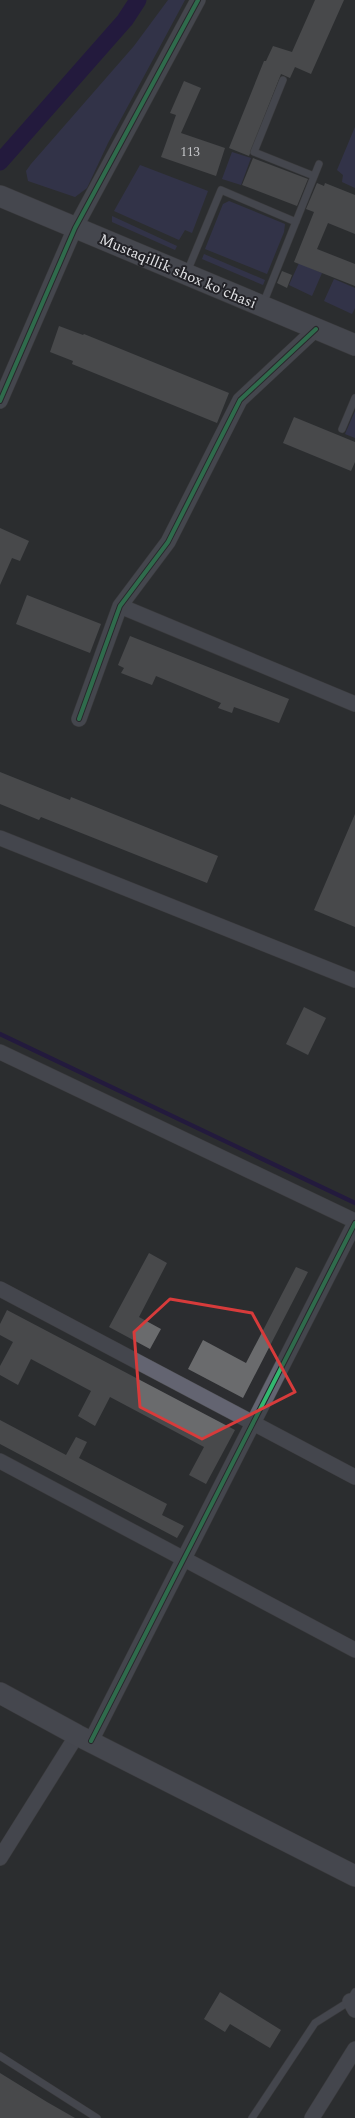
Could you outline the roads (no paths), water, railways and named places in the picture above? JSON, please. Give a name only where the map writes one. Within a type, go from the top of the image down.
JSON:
[{"type":"street","points":[[0,401],[75,228],[198,0]]},
{"type":"street","name":"Mustaqillik shox ko'chasi","points":[[0,196],[355,345]]},
{"type":"street","points":[[79,719],[120,606],[168,542],[240,400],[316,329]]},
{"type":"street","points":[[120,606],[355,704]]},
{"type":"street","points":[[0,838],[355,980]]},
{"type":"street","points":[[0,1052],[355,1222],[184,1559],[84,1738],[0,1858]]},
{"type":"street","points":[[0,1289],[355,1477]]},
{"type":"street","points":[[0,1461],[355,1650]]},
{"type":"street","points":[[0,1693],[84,1738],[355,1876]]},
{"type":"street","points":[[312,2118],[355,2049]]},
{"type":"lane","points":[[283,80],[254,152],[314,176]]},
{"type":"lane","points":[[262,306],[319,164]]},
{"type":"lane","points":[[186,274],[221,190],[296,222]]},
{"type":"lane","points":[[342,428],[355,398]]},
{"type":"lane","points":[[252,2118],[315,2023],[353,2001]]},
{"type":"lane","points":[[0,2056],[97,2118]]},
{"type":"waterway","points":[[0,162],[125,20],[138,0]]},
{"type":"waterway","points":[[0,1034],[355,1203]]}]
